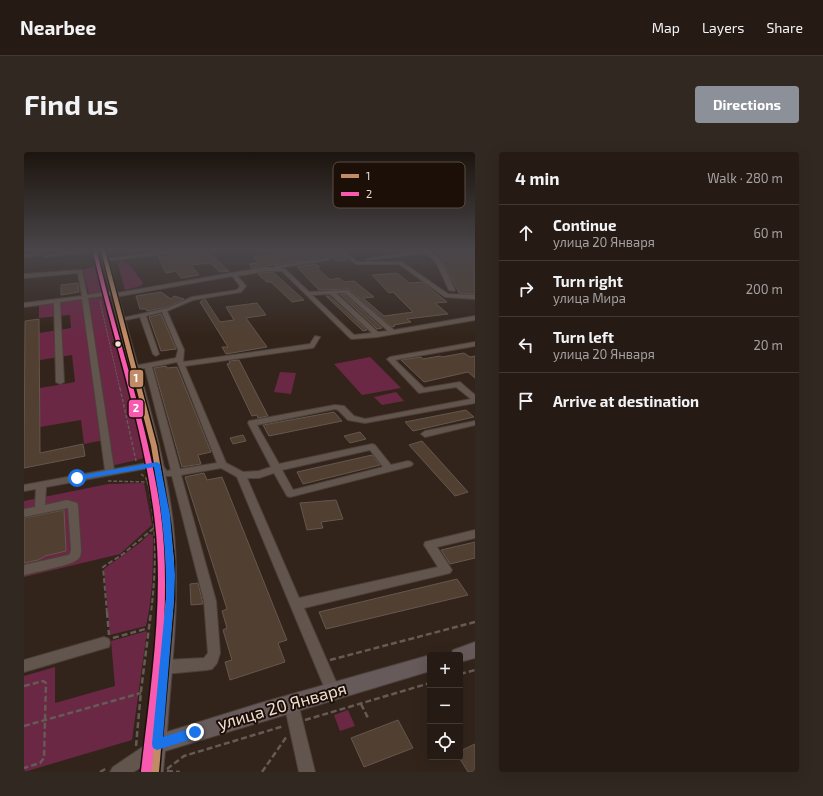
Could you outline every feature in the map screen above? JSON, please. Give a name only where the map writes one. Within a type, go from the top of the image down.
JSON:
[{"type":"main road","points":[[111,279],[157,464],[166,515],[171,569],[170,599],[157,744],[160,771]]},
{"type":"main road","points":[[463,654],[475,650]]},
{"type":"main road","name":"улица 20 Января","points":[[157,744],[427,664]]},
{"type":"street","points":[[82,279],[110,472]]},
{"type":"street","points":[[24,305],[115,294],[209,279]]},
{"type":"street","points":[[121,319],[143,316],[147,313],[179,307],[192,299],[239,291],[243,286],[237,279]]},
{"type":"street","points":[[292,279],[349,335],[358,338],[475,318]]},
{"type":"street","points":[[423,279],[447,296],[475,297]]},
{"type":"street","points":[[447,279],[452,290]]},
{"type":"street","points":[[307,294],[346,291],[393,332]]},
{"type":"street","points":[[331,292],[377,335]]},
{"type":"street","points":[[57,300],[60,382]]},
{"type":"street","points":[[164,310],[181,350],[180,362],[222,465]]},
{"type":"street","points":[[143,316],[156,354]]},
{"type":"street","points":[[134,368],[312,346],[317,337]]},
{"type":"street","points":[[475,344],[390,359],[422,391],[457,384],[475,400]]},
{"type":"street","points":[[148,366],[210,601],[214,653],[212,659],[207,664],[164,667]]},
{"type":"street","points":[[465,391],[475,389]]},
{"type":"street","points":[[408,464],[290,494],[252,423],[335,407],[341,408],[351,418],[365,421],[475,400]]},
{"type":"street","points":[[425,434],[475,423]]},
{"type":"street","points":[[24,488],[157,464],[165,474],[222,465],[241,475],[254,476],[267,473],[276,468],[372,447],[389,469]]},
{"type":"street","points":[[241,475],[322,662],[333,691]]},
{"type":"street","points":[[40,510],[41,485]]},
{"type":"street","points":[[24,513],[67,504],[73,506],[76,552],[75,556],[71,559],[24,570]]},
{"type":"street","points":[[297,604],[446,570],[429,545],[475,534]]},
{"type":"street","points":[[24,666],[104,643]]},
{"type":"street","points":[[291,703],[307,772]]},
{"type":"street","name":"улица 20 Января","points":[[115,769],[133,763],[157,744]]},
{"type":"path","points":[[99,295],[137,463]]},
{"type":"path","points":[[135,748],[156,567],[154,528],[147,478],[138,472]]},
{"type":"path","points":[[150,628],[109,639],[103,567],[123,554],[154,528]]},
{"type":"path","points":[[322,662],[475,622]]},
{"type":"path","points":[[463,673],[475,670]]},
{"type":"path","points":[[24,686],[46,682],[44,758],[40,763],[24,768]]},
{"type":"path","points":[[24,726],[141,693]]},
{"type":"path","points":[[361,704],[369,720]]},
{"type":"path","points":[[262,772],[296,723]]},
{"type":"path","points":[[100,772],[115,769]]},
{"type":"path","points":[[160,771],[180,772]]},
{"type":"shaded area","points":[[85,279],[102,279],[104,293],[89,295]]},
{"type":"shaded area","points":[[122,279],[140,279],[143,283],[141,286],[125,290]]},
{"type":"shaded area","points":[[104,297],[106,298],[116,338],[112,343],[113,346],[118,348],[145,456],[141,459],[115,465],[113,464],[109,439],[84,444],[81,420],[40,427],[40,388],[75,382],[72,355],[40,360],[39,333],[71,328],[70,315],[39,318],[39,305]]},
{"type":"shaded area","points":[[370,357],[401,388],[362,395],[334,364]]},
{"type":"shaded area","points":[[280,372],[296,373],[291,394],[274,392]]},
{"type":"shaded area","points":[[396,392],[404,401],[382,405],[374,397]]},
{"type":"shaded area","points":[[144,483],[152,525],[120,554],[24,577],[24,501],[108,484]]},
{"type":"shaded area","points":[[149,534],[153,535],[153,570],[146,626],[110,635],[104,569],[141,542]]},
{"type":"shaded area","points":[[147,631],[132,740],[24,772],[24,676],[55,667],[55,703],[115,686],[111,641]]},
{"type":"shaded area","points":[[348,710],[355,726],[340,731],[334,715]]},
{"type":"building","points":[[264,279],[281,279],[304,300],[292,302],[271,282],[267,282]]},
{"type":"building","points":[[308,279],[340,279],[344,282],[354,281],[374,297],[363,298],[384,316],[413,312],[393,292],[389,293],[376,279],[404,279],[409,283],[422,282],[447,302],[435,303],[448,314],[407,319],[411,322],[394,325],[395,326],[392,327],[349,289],[319,290]]},
{"type":"building","points":[[452,279],[475,279],[475,294],[459,293]]},
{"type":"building","points":[[78,283],[79,292],[61,295],[61,285]]},
{"type":"building","points":[[161,292],[171,299],[174,296],[184,299],[168,307],[147,311],[146,309],[140,309],[136,296]]},
{"type":"building","points":[[340,294],[344,294],[382,328],[377,329]]},
{"type":"building","points":[[326,296],[329,296],[367,330],[363,331]]},
{"type":"building","points":[[205,299],[220,322],[234,320],[226,307],[257,303],[266,315],[246,318],[267,347],[226,354],[222,347],[228,347],[200,302]]},
{"type":"building","points":[[161,314],[176,349],[161,351],[149,317]]},
{"type":"building","points":[[39,319],[40,453],[83,444],[85,456],[24,468],[25,321]]},
{"type":"building","points":[[464,353],[470,357],[475,356],[475,378],[468,372],[424,382],[401,360],[421,357],[423,359],[440,356],[442,357]]},
{"type":"building","points":[[239,360],[268,416],[258,418],[257,415],[252,416],[227,364],[230,363],[229,361]]},
{"type":"building","points":[[166,366],[167,368],[177,367],[211,452],[198,455],[201,464],[182,467],[154,368]]},
{"type":"building","points":[[466,410],[474,417],[413,431],[405,422]]},
{"type":"building","points":[[334,412],[342,421],[269,436],[263,425]]},
{"type":"building","points":[[360,432],[366,439],[350,443],[344,436]]},
{"type":"building","points":[[243,435],[246,441],[233,444],[230,438]]},
{"type":"building","points":[[422,441],[468,492],[455,496],[409,445]]},
{"type":"building","points":[[372,455],[380,465],[303,484],[297,472]]},
{"type":"building","points":[[204,473],[207,480],[222,477],[287,640],[278,643],[285,662],[230,680],[225,662],[232,660],[223,630],[227,628],[222,611],[227,609],[185,477]]},
{"type":"building","points":[[336,500],[343,519],[321,522],[323,528],[307,530],[300,503]]},
{"type":"building","points":[[64,510],[66,551],[24,563],[24,518]]},
{"type":"building","points":[[475,542],[475,558],[450,564],[441,550]]},
{"type":"building","points":[[457,579],[468,595],[326,629],[319,612]]},
{"type":"building","points":[[198,583],[203,604],[191,605],[190,584]]},
{"type":"building","points":[[398,720],[413,748],[364,767],[351,738]]},
{"type":"building","points":[[475,744],[475,772],[468,772],[461,760],[463,760],[463,750]]},
{"type":"transit line","name":"2","points":[[101,279],[147,455],[159,525],[161,556],[161,618],[146,771]]},
{"type":"transit line","name":"1","points":[[111,279],[154,446],[167,523],[170,561],[170,599],[154,772]]},
{"type":"route","points":[[77,478],[157,464],[166,515],[171,575],[157,744],[195,732]]}]
